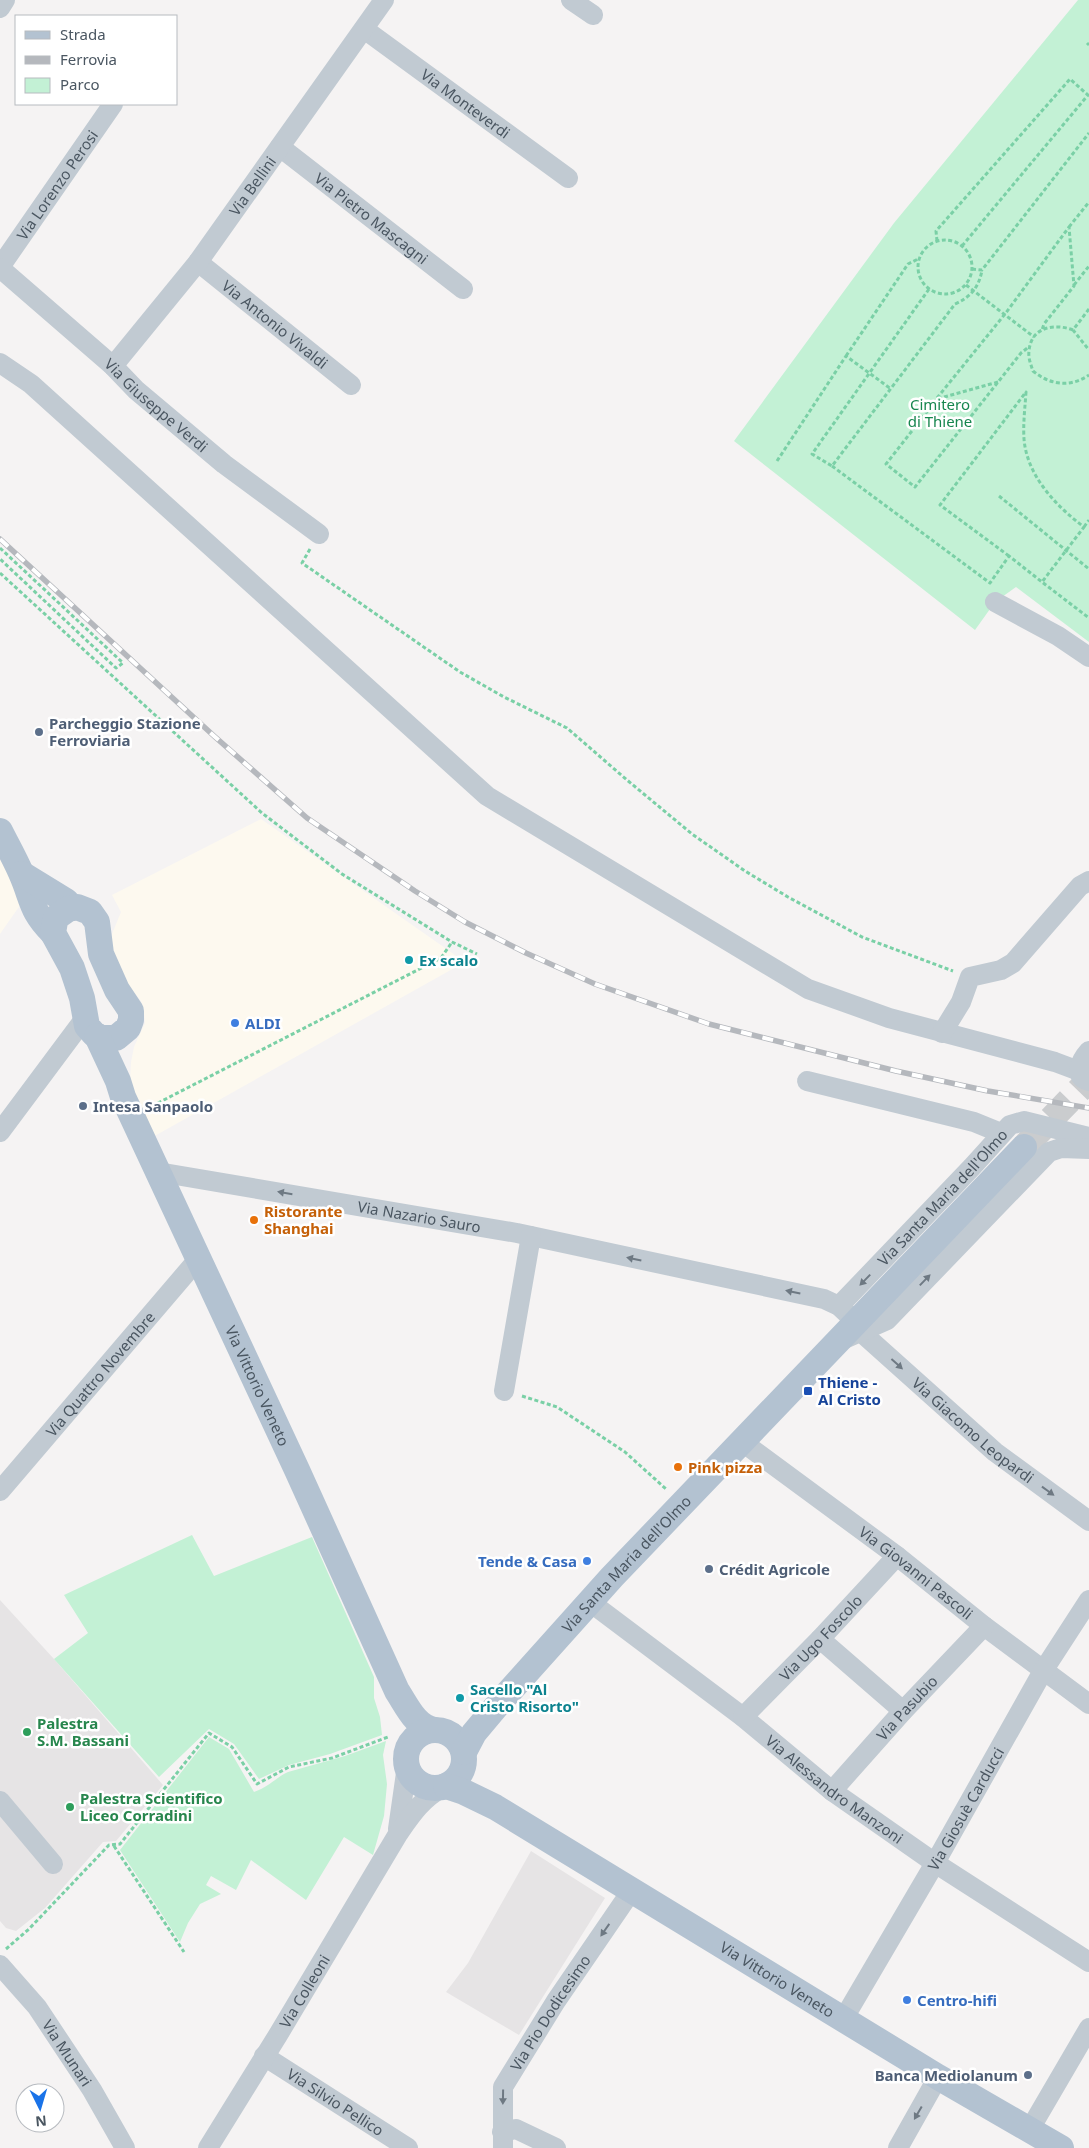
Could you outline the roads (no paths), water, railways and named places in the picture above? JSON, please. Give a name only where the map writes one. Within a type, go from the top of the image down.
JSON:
[{"type":"main road","name":"Via Vittorio Veneto","points":[[0,831],[22,874],[33,909],[40,920],[53,933],[72,968],[92,1030],[118,1082],[123,1097],[199,1258],[397,1691],[408,1727],[402,1749]]},
{"type":"main road","points":[[22,874],[66,901],[72,908]]},
{"type":"main road","points":[[53,933],[58,916],[72,908],[86,910],[98,922],[101,954],[117,990],[130,1011],[131,1020],[128,1028],[126,1050],[118,1082]]},
{"type":"main road","points":[[92,1030],[106,1039],[116,1038],[128,1028]]},
{"type":"main road","name":"Via Santa Maria dell'Olmo","points":[[464,1754],[474,1732],[500,1702],[590,1602],[741,1441],[838,1342],[852,1320],[871,1309],[1036,1149]]},
{"type":"main road","name":"Via Vittorio Veneto","points":[[397,1691],[417,1722],[425,1728],[438,1730]]},
{"type":"main road","name":"Via Santa Maria dell'Olmo","points":[[438,1730],[455,1728],[500,1702]]},
{"type":"main road","points":[[438,1730],[454,1737],[464,1754],[464,1766],[460,1775],[444,1787],[428,1788],[410,1773],[402,1749],[420,1734],[438,1730]]},
{"type":"main road","name":"Via Vittorio Veneto","points":[[464,1754],[471,1776],[495,1807]]},
{"type":"main road","name":"Via Vittorio Veneto","points":[[444,1787],[464,1792],[495,1807],[938,2077],[1061,2148]]},
{"type":"street","points":[[0,8],[5,0]]},
{"type":"street","name":"Via Bellini","points":[[113,366],[198,262],[384,0]]},
{"type":"street","points":[[571,0],[593,15]]},
{"type":"street","name":"Via Monteverdi","points":[[364,29],[568,178]]},
{"type":"street","name":"Via Lorenzo Perosi","points":[[0,268],[112,105]]},
{"type":"street","name":"Via Pietro Mascagni","points":[[280,147],[463,289]]},
{"type":"street","name":"Via Antonio Vivaldi","points":[[198,262],[351,385]]},
{"type":"street","name":"Via Giuseppe Verdi","points":[[0,268],[113,366],[136,390],[224,464],[319,534]]},
{"type":"street","points":[[0,363],[31,384],[487,796],[808,989],[889,1018],[1055,1062],[1084,1076]]},
{"type":"street","points":[[995,602],[1058,636],[1089,657]]},
{"type":"street","points":[[942,1033],[961,1002],[970,977],[1001,970],[1013,963],[1080,886],[1089,881]]},
{"type":"street","points":[[0,1132],[62,1052],[92,1030]]},
{"type":"street","points":[[1084,1076],[1082,1059],[1089,1051]]},
{"type":"street","points":[[807,1081],[974,1122],[1001,1133]]},
{"type":"street","name":"Via Santa Maria dell'Olmo","points":[[852,1320],[972,1168],[1010,1125],[1024,1121],[1089,1137]]},
{"type":"street","points":[[1036,1149],[1051,1141],[1041,1124]]},
{"type":"street","points":[[1036,1149],[1089,1149]]},
{"type":"street","name":"Via Nazario Sauro","points":[[158,1172],[531,1236],[824,1298],[852,1320]]},
{"type":"street","points":[[504,1391],[531,1236]]},
{"type":"street","name":"Via Quattro Novembre","points":[[4,1478],[199,1258]]},
{"type":"street","name":"Via Giacomo Leopardi","points":[[852,1320],[994,1452],[1089,1521]]},
{"type":"street","name":"Via Giovanni Pascoli","points":[[741,1441],[897,1556],[984,1626],[1089,1704]]},
{"type":"street","name":"Via Ugo Foscolo","points":[[743,1717],[820,1640],[897,1556]]},
{"type":"street","name":"Via Giosuè Carducci","points":[[844,2018],[1044,1671],[1089,1600]]},
{"type":"street","name":"Via Alessandro Manzoni","points":[[590,1602],[743,1717],[832,1791],[935,1863],[1089,1962]]},
{"type":"street","name":"Via Pasubio","points":[[832,1791],[903,1711],[984,1626]]},
{"type":"street","points":[[820,1640],[903,1711]]},
{"type":"street","name":"Via Colleoni","points":[[398,1834],[402,1749]]},
{"type":"street","name":"Via Colleoni","points":[[208,2148],[398,1834],[420,1804],[427,1797],[444,1787]]},
{"type":"street","points":[[0,1802],[53,1864]]},
{"type":"street","name":"Via Pio Dodicesimo","points":[[503,2140],[503,2087],[556,2001],[632,1890]]},
{"type":"street","name":"Via Munari","points":[[0,1965],[37,2008],[92,2090],[125,2148]]},
{"type":"street","points":[[1030,2130],[1089,2028]]},
{"type":"street","name":"Via Silvio Pellico","points":[[264,2056],[408,2148]]},
{"type":"street","points":[[898,2148],[938,2077]]},
{"type":"street","points":[[503,2140],[516,2129],[556,2148]]},
{"type":"tunnel","points":[[1024,1147],[1089,1080]]},
{"type":"railway","points":[[0,539],[214,736],[307,818],[415,891],[465,922],[526,953],[595,984],[709,1024],[896,1071],[988,1091],[1089,1108]]},
{"type":"place","name":"Parcheggio Stazione Ferroviaria","points":[[39,732]]},
{"type":"place","name":"Ex scalo","points":[[409,960]]},
{"type":"place","name":"ALDI","points":[[235,1023]]},
{"type":"place","name":"Intesa Sanpaolo","points":[[83,1106]]},
{"type":"place","name":"Ristorante Shanghai","points":[[254,1220]]},
{"type":"place","name":"Thiene - Al Cristo","points":[[808,1391]]},
{"type":"place","name":"Pink pizza","points":[[678,1467]]},
{"type":"place","name":"Tende & Casa","points":[[587,1561]]},
{"type":"place","name":"Crédit Agricole","points":[[709,1569]]},
{"type":"place","name":"Sacello \"Al Cristo Risorto\"","points":[[460,1698]]},
{"type":"place","name":"Palestra S.M. Bassani","points":[[27,1732]]},
{"type":"place","name":"Palestra Scientifico Liceo Corradini","points":[[70,1807]]},
{"type":"place","name":"Centro-hifi","points":[[907,2000]]},
{"type":"place","name":"Banca Mediolanum","points":[[1028,2075]]},
{"type":"park label","name":"Cimitero di Thiene","points":[[940,412]]}]
